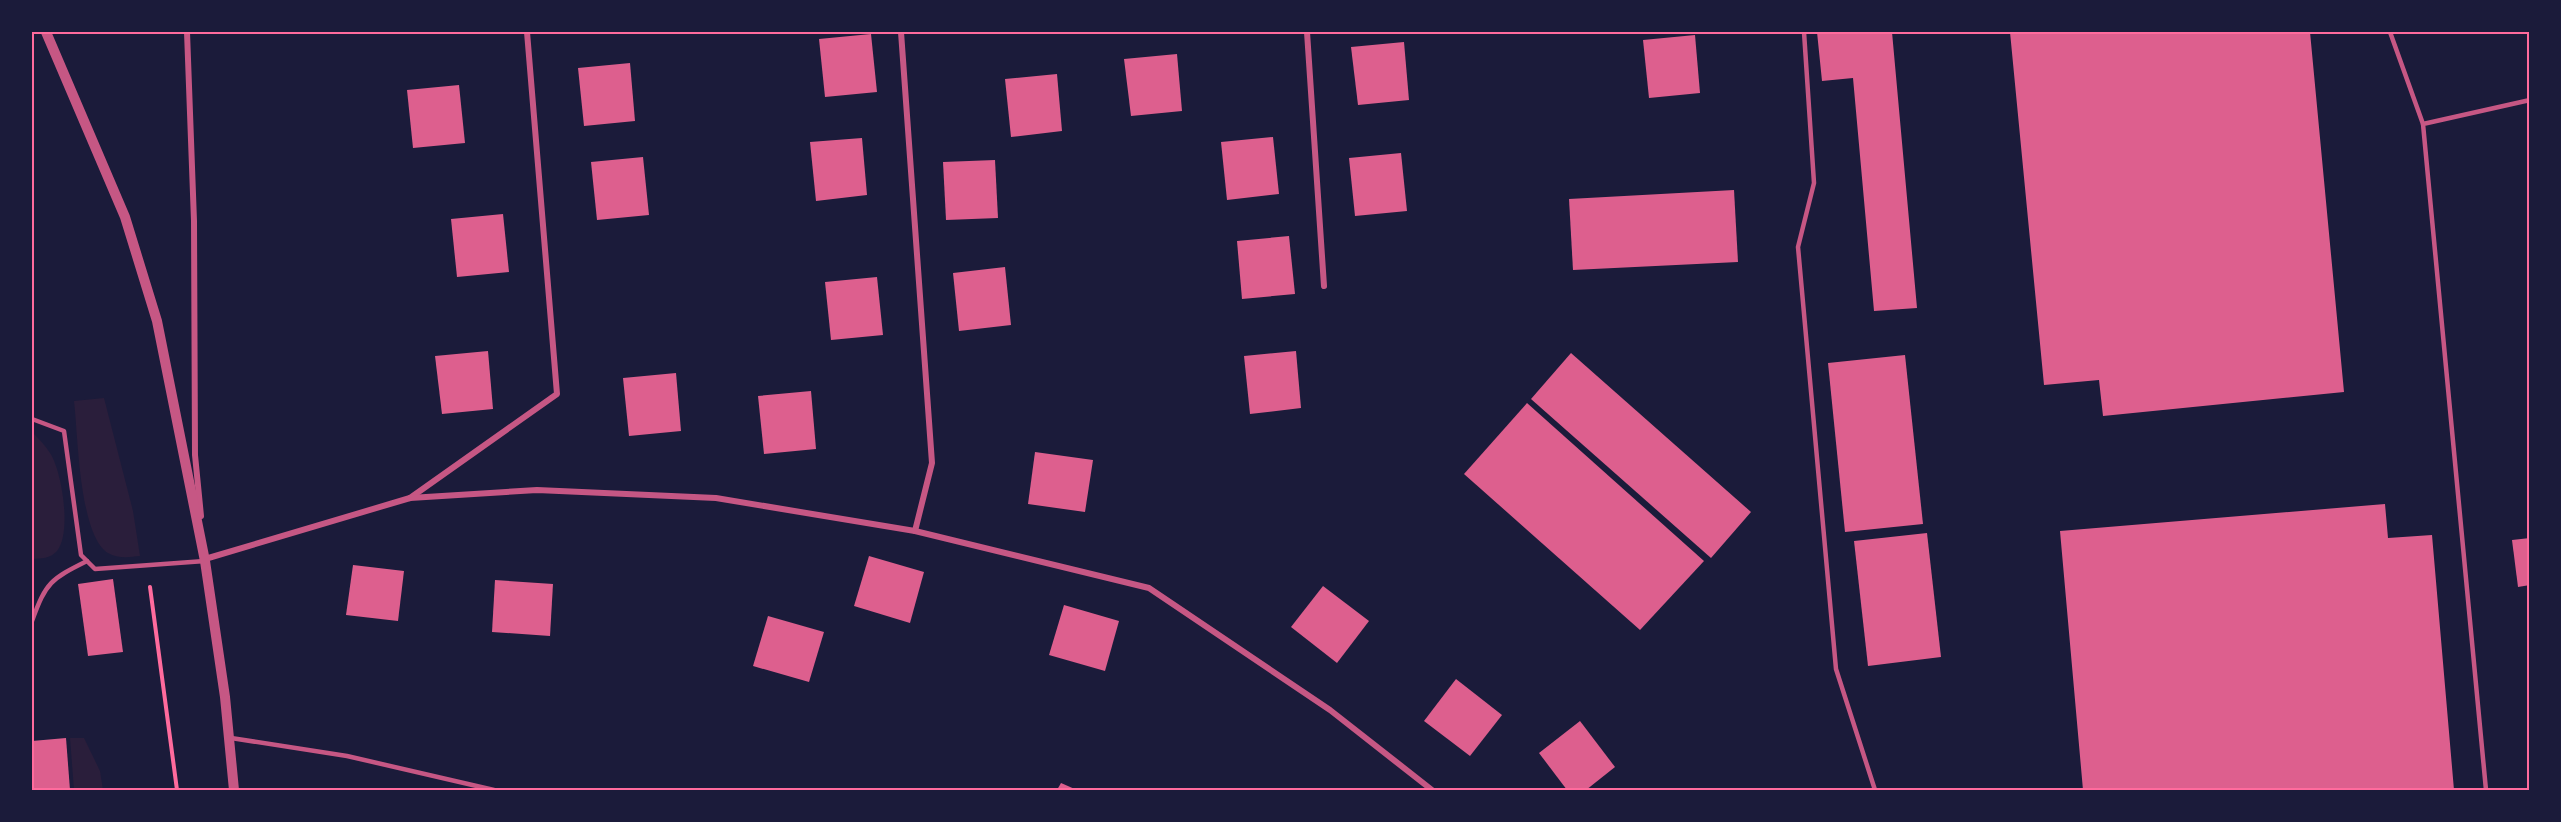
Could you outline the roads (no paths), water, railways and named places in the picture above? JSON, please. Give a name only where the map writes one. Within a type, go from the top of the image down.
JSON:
[{"type":"street","points":[[46,32],[124,217],[158,321],[205,561],[231,738],[234,790]]},
{"type":"street","points":[[187,32],[194,221],[195,455],[205,561]]},
{"type":"street","points":[[410,498],[557,394],[527,32]]},
{"type":"street","points":[[900,32],[932,463],[915,531]]},
{"type":"street","points":[[1307,32],[1324,286]]},
{"type":"street","points":[[205,561],[410,498],[537,490],[716,498],[915,531],[1149,588],[1330,710],[1432,790]]},
{"type":"lane","points":[[1804,32],[1814,183],[1798,247],[1836,669],[1875,790]]},
{"type":"lane","points":[[2390,32],[2423,124],[2486,790]]},
{"type":"lane","points":[[2423,124],[2529,100]]},
{"type":"lane","points":[[32,419],[64,431],[81,555],[95,569],[205,561]]},
{"type":"lane","points":[[32,621],[42,592],[56,576],[87,561]]},
{"type":"lane","points":[[231,738],[347,756],[494,790]]}]
